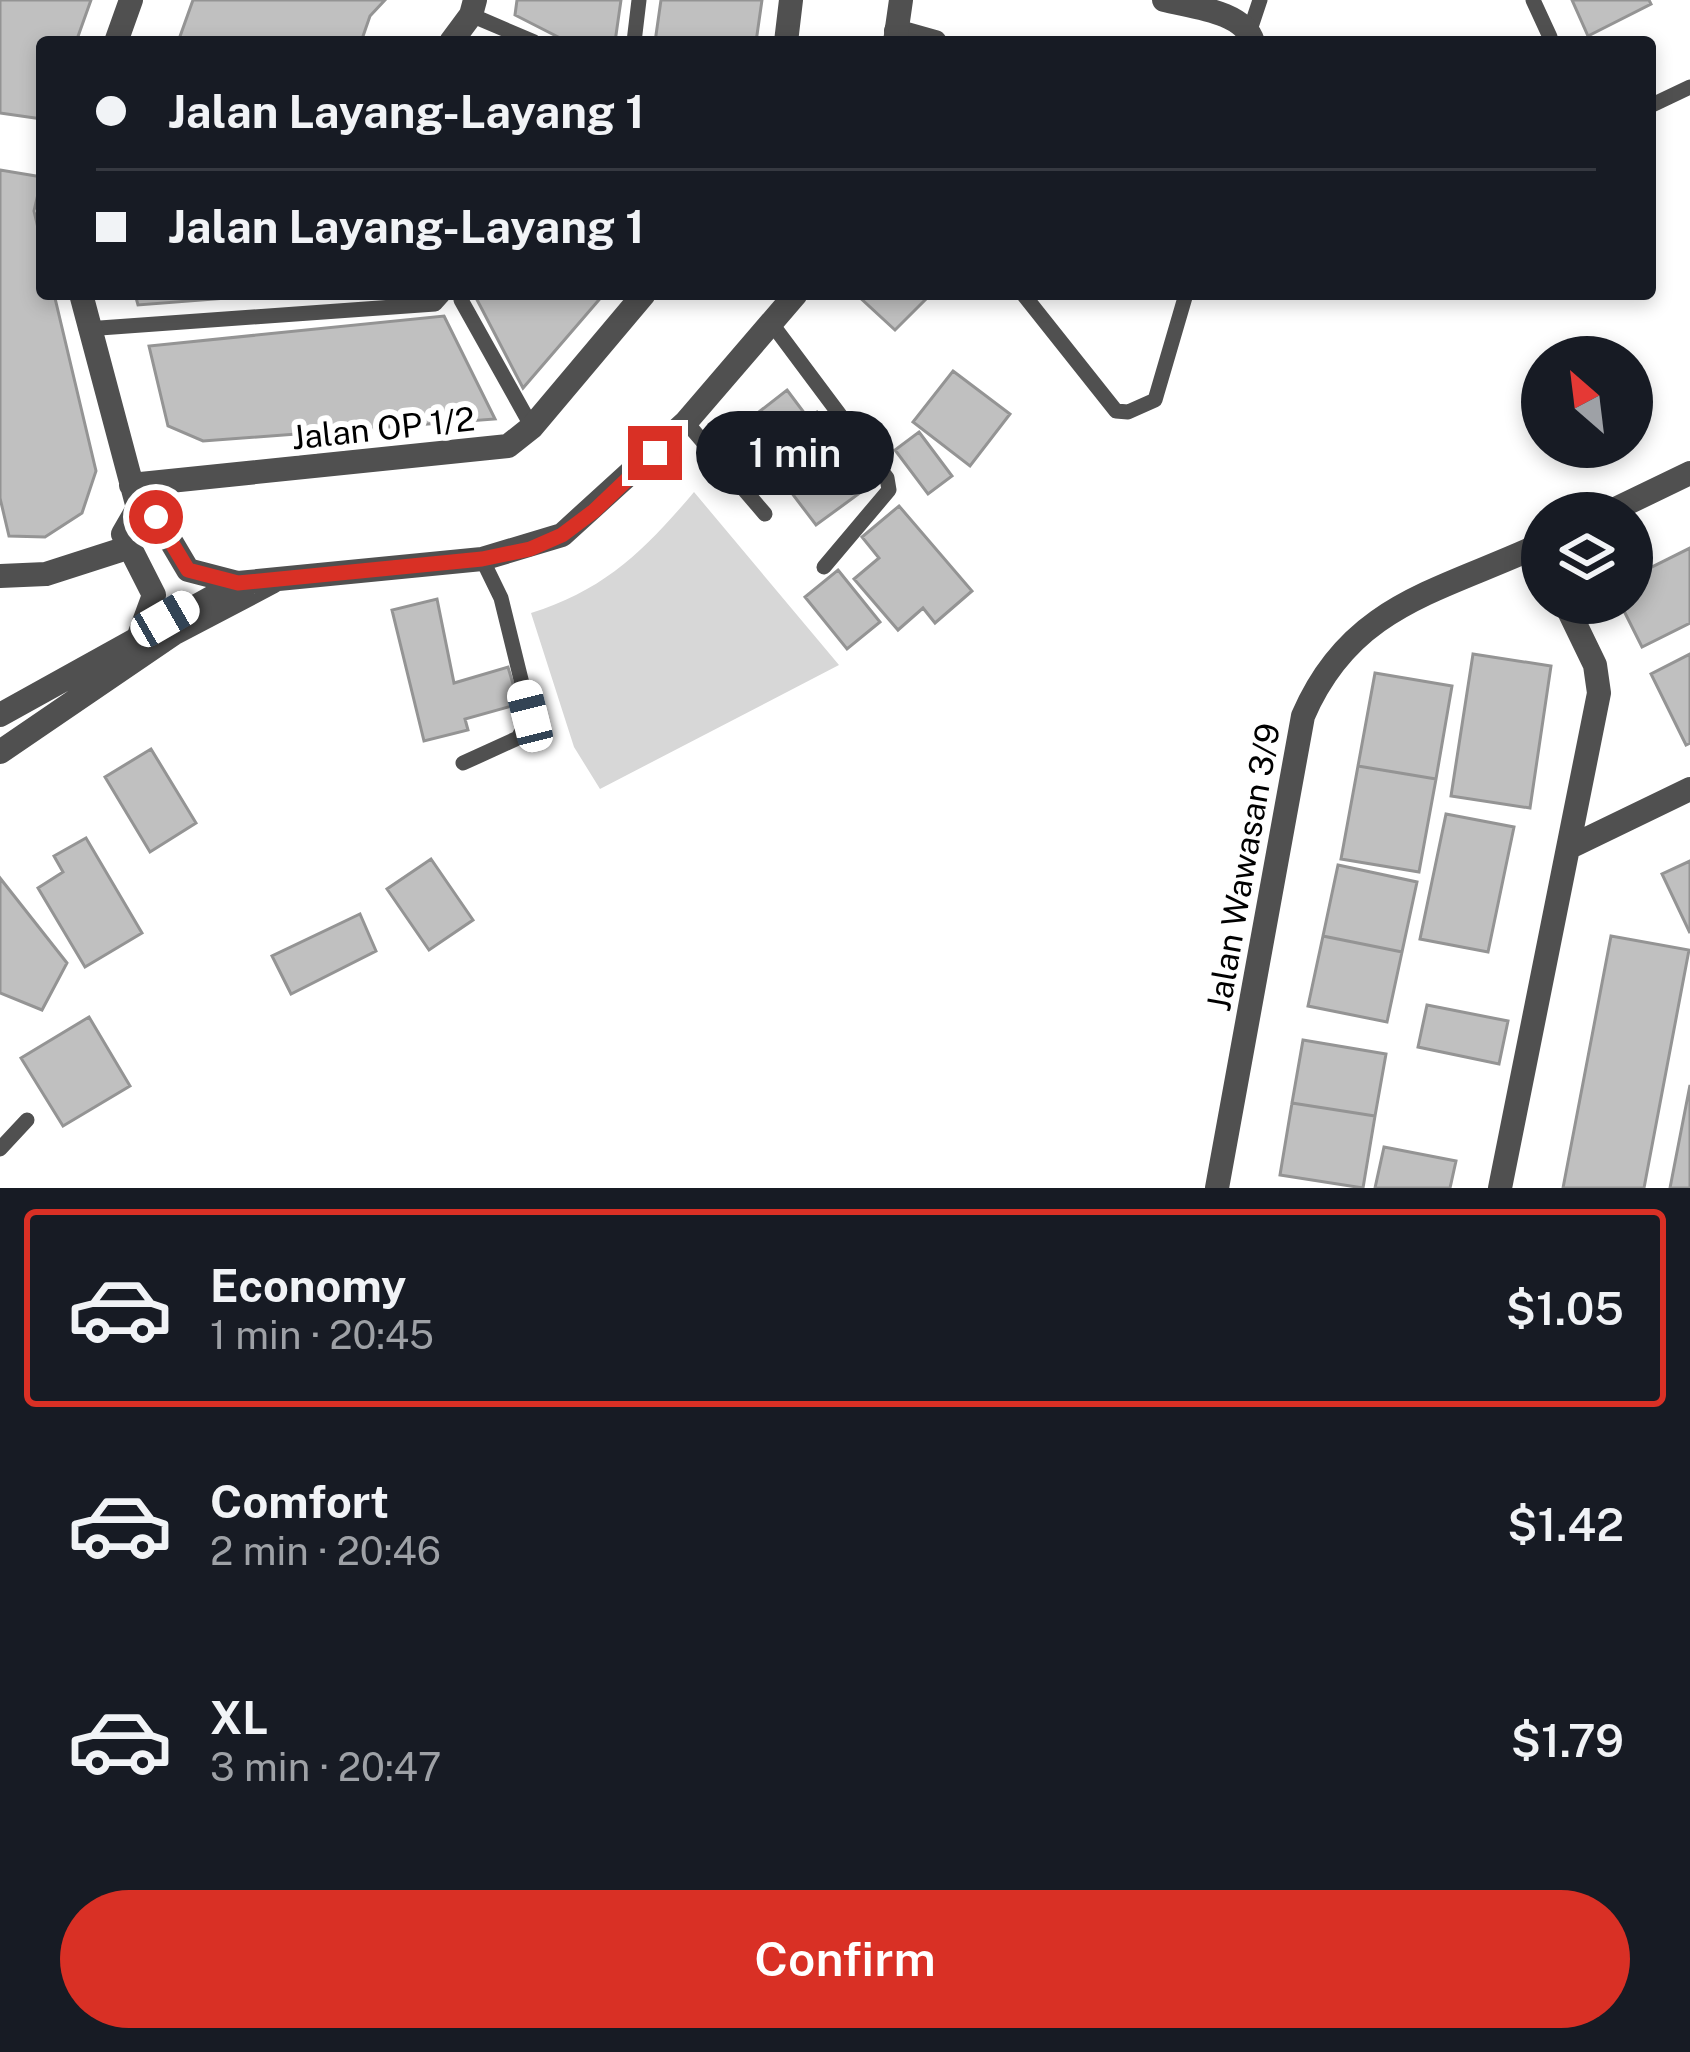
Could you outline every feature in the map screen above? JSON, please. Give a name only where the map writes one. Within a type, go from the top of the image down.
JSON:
[{"type":"street","points":[[118,36],[131,0]]},
{"type":"street","points":[[787,36],[791,0]]},
{"type":"street","points":[[896,36],[901,0]]},
{"type":"street","points":[[1164,0],[1232,18],[1251,36]]},
{"type":"street","points":[[455,36],[473,7]]},
{"type":"street","points":[[82,300],[134,496],[156,517],[188,570],[238,583],[482,559],[562,535],[686,422],[791,300]]},
{"type":"street","name":"Jalan OP 1/2","points":[[134,496],[495,450],[519,440],[532,428],[639,300]]},
{"type":"street","points":[[1651,492],[1690,473]]},
{"type":"street","points":[[134,496],[123,534],[154,596],[140,633]]},
{"type":"street","points":[[0,576],[46,574],[130,548]]},
{"type":"street","name":"Jalan Wawasan 3/9","points":[[1217,1188],[1303,716],[1316,688],[1332,659],[1358,632],[1521,558]]},
{"type":"street","points":[[0,752],[173,634],[274,580]]},
{"type":"street","points":[[0,715],[140,633],[238,583]]},
{"type":"street","points":[[1499,1188],[1599,693],[1595,665],[1575,624]]},
{"type":"street","points":[[1568,848],[1690,789]]},
{"type":"lane","points":[[635,36],[639,0]]},
{"type":"lane","points":[[1251,36],[1260,0]]},
{"type":"lane","points":[[1533,0],[1549,36]]},
{"type":"lane","points":[[473,7],[524,36]]},
{"type":"lane","points":[[1656,103],[1690,87]]},
{"type":"lane","points":[[86,329],[435,304],[439,300]]},
{"type":"lane","points":[[461,300],[532,428]]},
{"type":"lane","points":[[1028,300],[1116,411],[1128,412],[1155,400],[1181,300]]},
{"type":"lane","points":[[772,324],[887,478],[889,490],[824,567]]},
{"type":"lane","points":[[686,422],[765,514]]},
{"type":"lane","points":[[463,764],[518,738],[530,716],[500,598],[482,559]]},
{"type":"lane","points":[[0,1149],[27,1120]]},
{"type":"shaded area","points":[[694,492],[839,665],[600,789],[574,747],[531,613],[581,593],[622,566]]},
{"type":"building","points":[[0,0],[91,0],[78,36],[36,36],[36,118],[0,113]]},
{"type":"building","points":[[193,0],[385,0],[370,16],[363,36],[180,36]]},
{"type":"building","points":[[517,0],[621,0],[616,36],[556,36],[515,15]]},
{"type":"building","points":[[661,0],[762,0],[757,36],[656,36]]},
{"type":"building","points":[[1572,0],[1649,0],[1651,4],[1588,36]]},
{"type":"building","points":[[0,170],[36,176],[36,300],[55,300],[96,471],[82,513],[45,537],[9,536],[0,498]]},
{"type":"building","points":[[137,300],[202,300],[138,305]]},
{"type":"building","points":[[477,300],[599,300],[523,388]]},
{"type":"building","points":[[862,300],[925,300],[895,330]]},
{"type":"building","points":[[444,316],[495,419],[203,441],[168,426],[149,346]]},
{"type":"building","points":[[953,371],[1010,414],[970,466],[913,422]]},
{"type":"building","points":[[787,390],[808,418],[817,412],[872,484],[816,525],[741,426]]},
{"type":"building","points":[[919,432],[952,476],[928,494],[895,450]]},
{"type":"building","points":[[899,506],[972,591],[935,623],[923,608],[898,630],[854,579],[879,558],[862,537]]},
{"type":"building","points":[[1690,548],[1690,623],[1642,647],[1630,624],[1653,624],[1653,566]]},
{"type":"building","points":[[838,570],[880,622],[847,649],[805,597]]},
{"type":"building","points":[[437,599],[454,683],[508,667],[519,704],[465,719],[468,730],[424,741],[392,610]]},
{"type":"building","points":[[1473,654],[1551,666],[1530,808],[1451,796]]},
{"type":"building","points":[[1690,654],[1690,743],[1686,745],[1651,674]]},
{"type":"building","points":[[1375,673],[1452,686],[1436,779],[1358,766]]},
{"type":"building","points":[[151,749],[196,823],[150,852],[105,777]]},
{"type":"building","points":[[1358,766],[1436,779],[1419,872],[1341,859]]},
{"type":"building","points":[[1446,814],[1514,827],[1488,952],[1420,939]]},
{"type":"building","points":[[86,838],[142,933],[85,967],[38,888],[63,872],[54,856]]},
{"type":"building","points":[[431,859],[473,920],[429,950],[387,889]]},
{"type":"building","points":[[1690,861],[1690,933],[1662,874]]},
{"type":"building","points":[[1338,865],[1417,882],[1402,952],[1323,936]]},
{"type":"building","points":[[0,878],[67,963],[42,1010],[0,993]]},
{"type":"building","points":[[360,914],[376,951],[291,994],[272,956]]},
{"type":"building","points":[[1323,936],[1402,952],[1387,1022],[1308,1006]]},
{"type":"building","points":[[1611,936],[1689,950],[1644,1188],[1563,1188]]},
{"type":"building","points":[[1427,1005],[1508,1021],[1499,1064],[1418,1047]]},
{"type":"building","points":[[89,1017],[130,1086],[63,1126],[21,1058]]},
{"type":"building","points":[[1303,1040],[1386,1054],[1375,1116],[1292,1103]]},
{"type":"building","points":[[1690,1085],[1690,1188],[1670,1188]]},
{"type":"building","points":[[1292,1103],[1375,1116],[1363,1188],[1280,1175]]},
{"type":"building","points":[[1384,1147],[1456,1161],[1450,1188],[1375,1188]]},
{"type":"route","points":[[156,517],[188,570],[238,583],[482,559],[530,549],[562,535],[655,453]]}]
